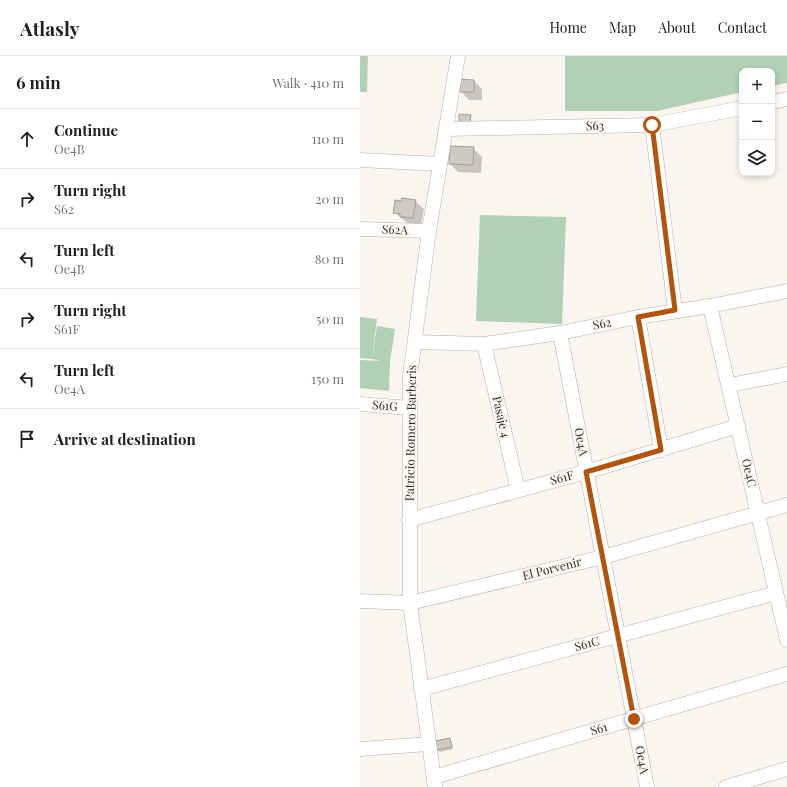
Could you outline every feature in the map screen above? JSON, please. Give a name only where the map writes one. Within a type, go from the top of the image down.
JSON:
[{"type":"street","name":"Patricio Romero Barberis","points":[[434,782],[410,603],[410,376],[429,231],[458,56]]},
{"type":"street","points":[[775,101],[787,99]]},
{"type":"street","name":"S63","points":[[446,129],[652,125],[739,109]]},
{"type":"street","points":[[652,125],[675,310]]},
{"type":"street","points":[[360,160],[440,164]]},
{"type":"street","name":"S62A","points":[[360,229],[429,231]]},
{"type":"street","name":"S62","points":[[415,342],[484,344],[560,333],[675,310],[710,306],[787,292]]},
{"type":"street","name":"Oe4C","points":[[710,306],[730,385],[787,640]]},
{"type":"street","points":[[638,317],[661,450]]},
{"type":"street","name":"Oe4A","points":[[560,333],[647,787]]},
{"type":"street","name":"Pasaje 4","points":[[484,344],[518,490]]},
{"type":"street","points":[[730,385],[787,374]]},
{"type":"street","name":"S61G","points":[[360,404],[409,408]]},
{"type":"street","name":"S61F","points":[[409,520],[586,472],[738,426]]},
{"type":"street","name":"El Porvenir","points":[[360,601],[410,603],[603,557],[787,505]]},
{"type":"street","name":"S61C","points":[[421,689],[776,593]]},
{"type":"street","name":"S61","points":[[434,782],[634,719],[787,674]]},
{"type":"street","points":[[360,749],[429,744]]},
{"type":"street","points":[[726,787],[787,769]]},
{"type":"green space","points":[[360,56],[368,56],[367,92],[360,92]]},
{"type":"green space","points":[[565,56],[787,56],[787,83],[775,85],[775,68],[739,68],[739,93],[657,111],[565,111]]},
{"type":"green space","points":[[480,215],[566,217],[562,324],[476,321]]},
{"type":"green space","points":[[360,317],[377,319],[372,359],[360,358]]},
{"type":"green space","points":[[377,326],[395,329],[390,362],[389,391],[360,388],[360,360],[381,361],[372,359]]},
{"type":"building","points":[[460,79],[474,80],[474,92],[460,92]]},
{"type":"building","points":[[459,114],[471,115],[470,123],[459,122]]},
{"type":"building","points":[[450,146],[474,147],[473,165],[449,164]]},
{"type":"building","points":[[402,198],[416,200],[413,218],[400,217],[400,214],[393,213],[395,200],[401,201]]},
{"type":"building","points":[[450,738],[452,747],[437,750],[435,741]]},
{"type":"route","points":[[634,719],[586,472],[661,450],[638,317],[675,310],[652,125]]}]
